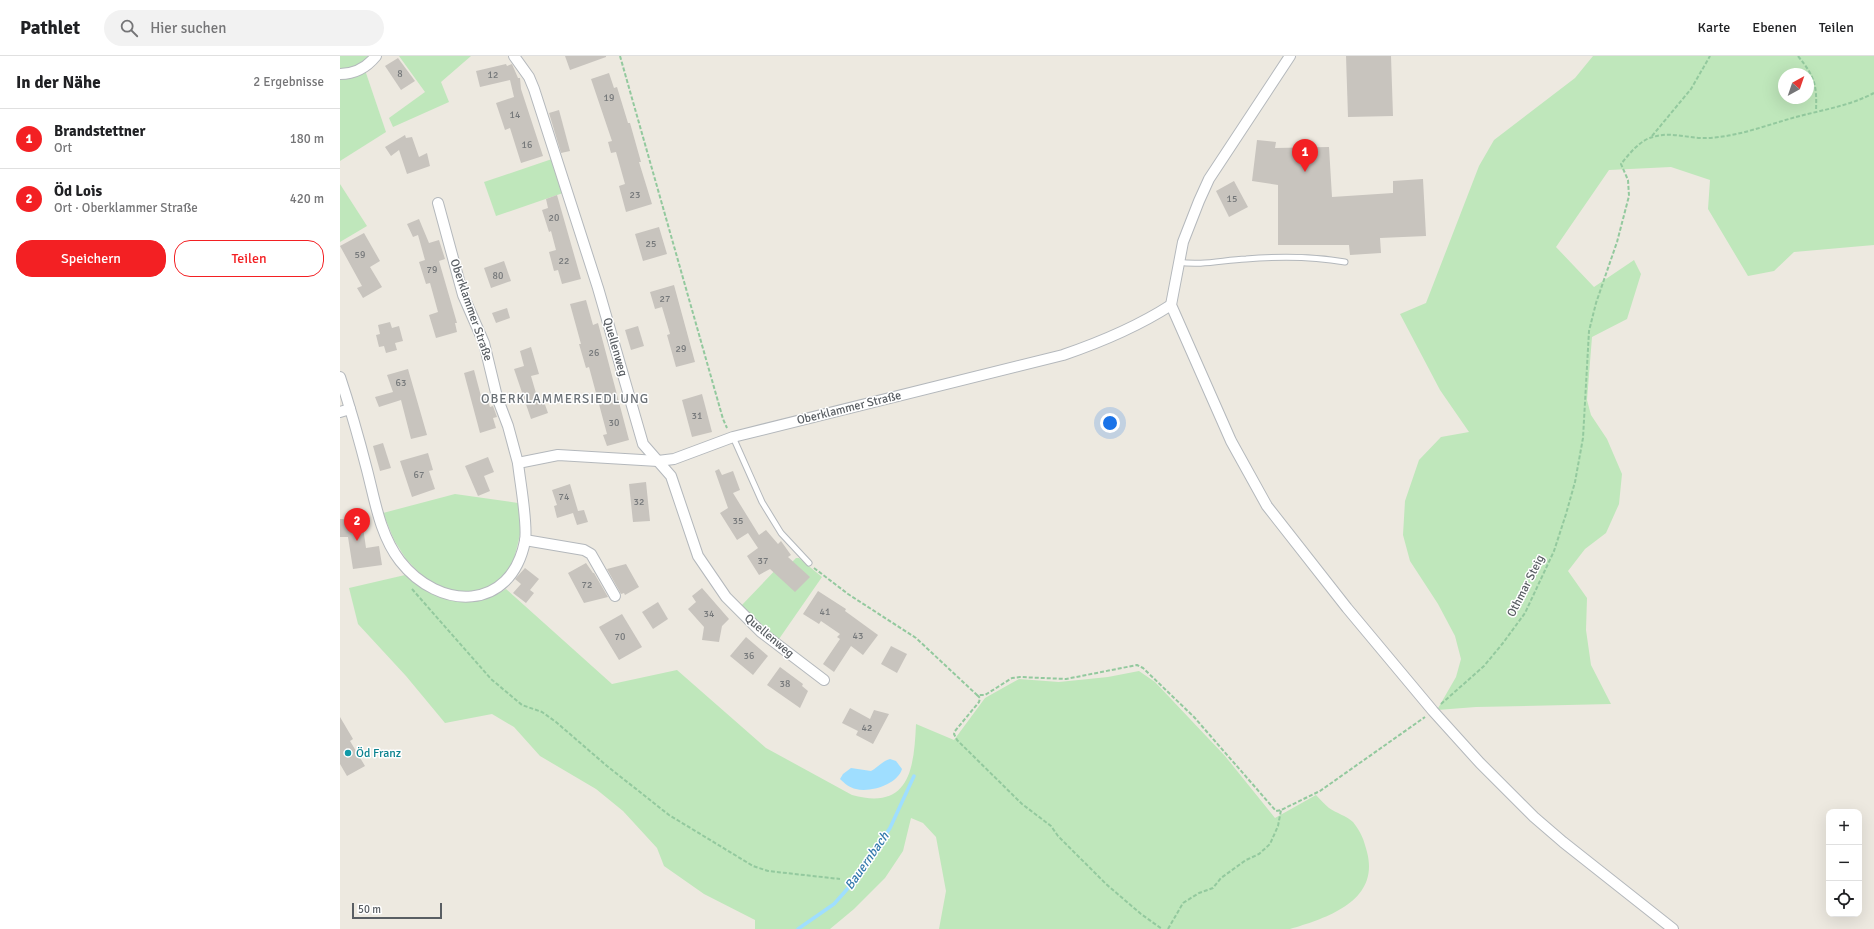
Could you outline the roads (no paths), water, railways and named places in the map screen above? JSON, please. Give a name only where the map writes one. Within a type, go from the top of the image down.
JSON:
[{"type":"street","points":[[340,74],[349,74],[362,69],[376,56]]},
{"type":"street","name":"Quellenweg","points":[[514,56],[529,76],[536,96],[598,288],[643,444],[671,476],[698,556],[726,597],[761,632],[824,680]]},
{"type":"street","points":[[1290,56],[1209,179],[1190,222],[1178,262],[1171,305],[1230,441],[1267,506],[1346,608],[1433,711],[1534,817],[1563,842],[1673,929]]},
{"type":"street","name":"Oberklammer Straße","points":[[340,377],[345,410],[385,536],[400,560],[417,578],[437,590],[455,597],[475,597],[494,590],[507,580],[520,562],[525,540],[518,463],[508,426],[497,397],[484,343],[464,295],[438,203]]},
{"type":"street","name":"Oberklammer Straße","points":[[518,463],[558,455],[658,461],[674,459],[733,437],[1063,355],[1097,343],[1131,328],[1171,305]]},
{"type":"street","points":[[525,540],[584,550],[591,554],[615,596]]},
{"type":"lane","points":[[1178,262],[1195,265],[1287,256],[1318,257],[1345,262]]},
{"type":"lane","points":[[733,437],[762,502],[781,533],[809,563]]},
{"type":"water","points":[[890,759],[896,761],[902,769],[895,779],[883,786],[869,790],[862,790],[845,784],[840,779],[843,774],[851,768],[871,771]]},
{"type":"waterway","name":"Bauernbach","points":[[798,929],[834,904],[857,878],[890,828],[914,776]]},
{"type":"place","name":"Brandstettner","points":[[1305,172]]},
{"type":"place","name":"Öd Lois","points":[[357,541]]},
{"type":"place","name":"Öd Franz","points":[[348,753]]},
{"type":"district","name":"OBERKLAMMERSIEDLUNG","points":[[565,399]]}]
